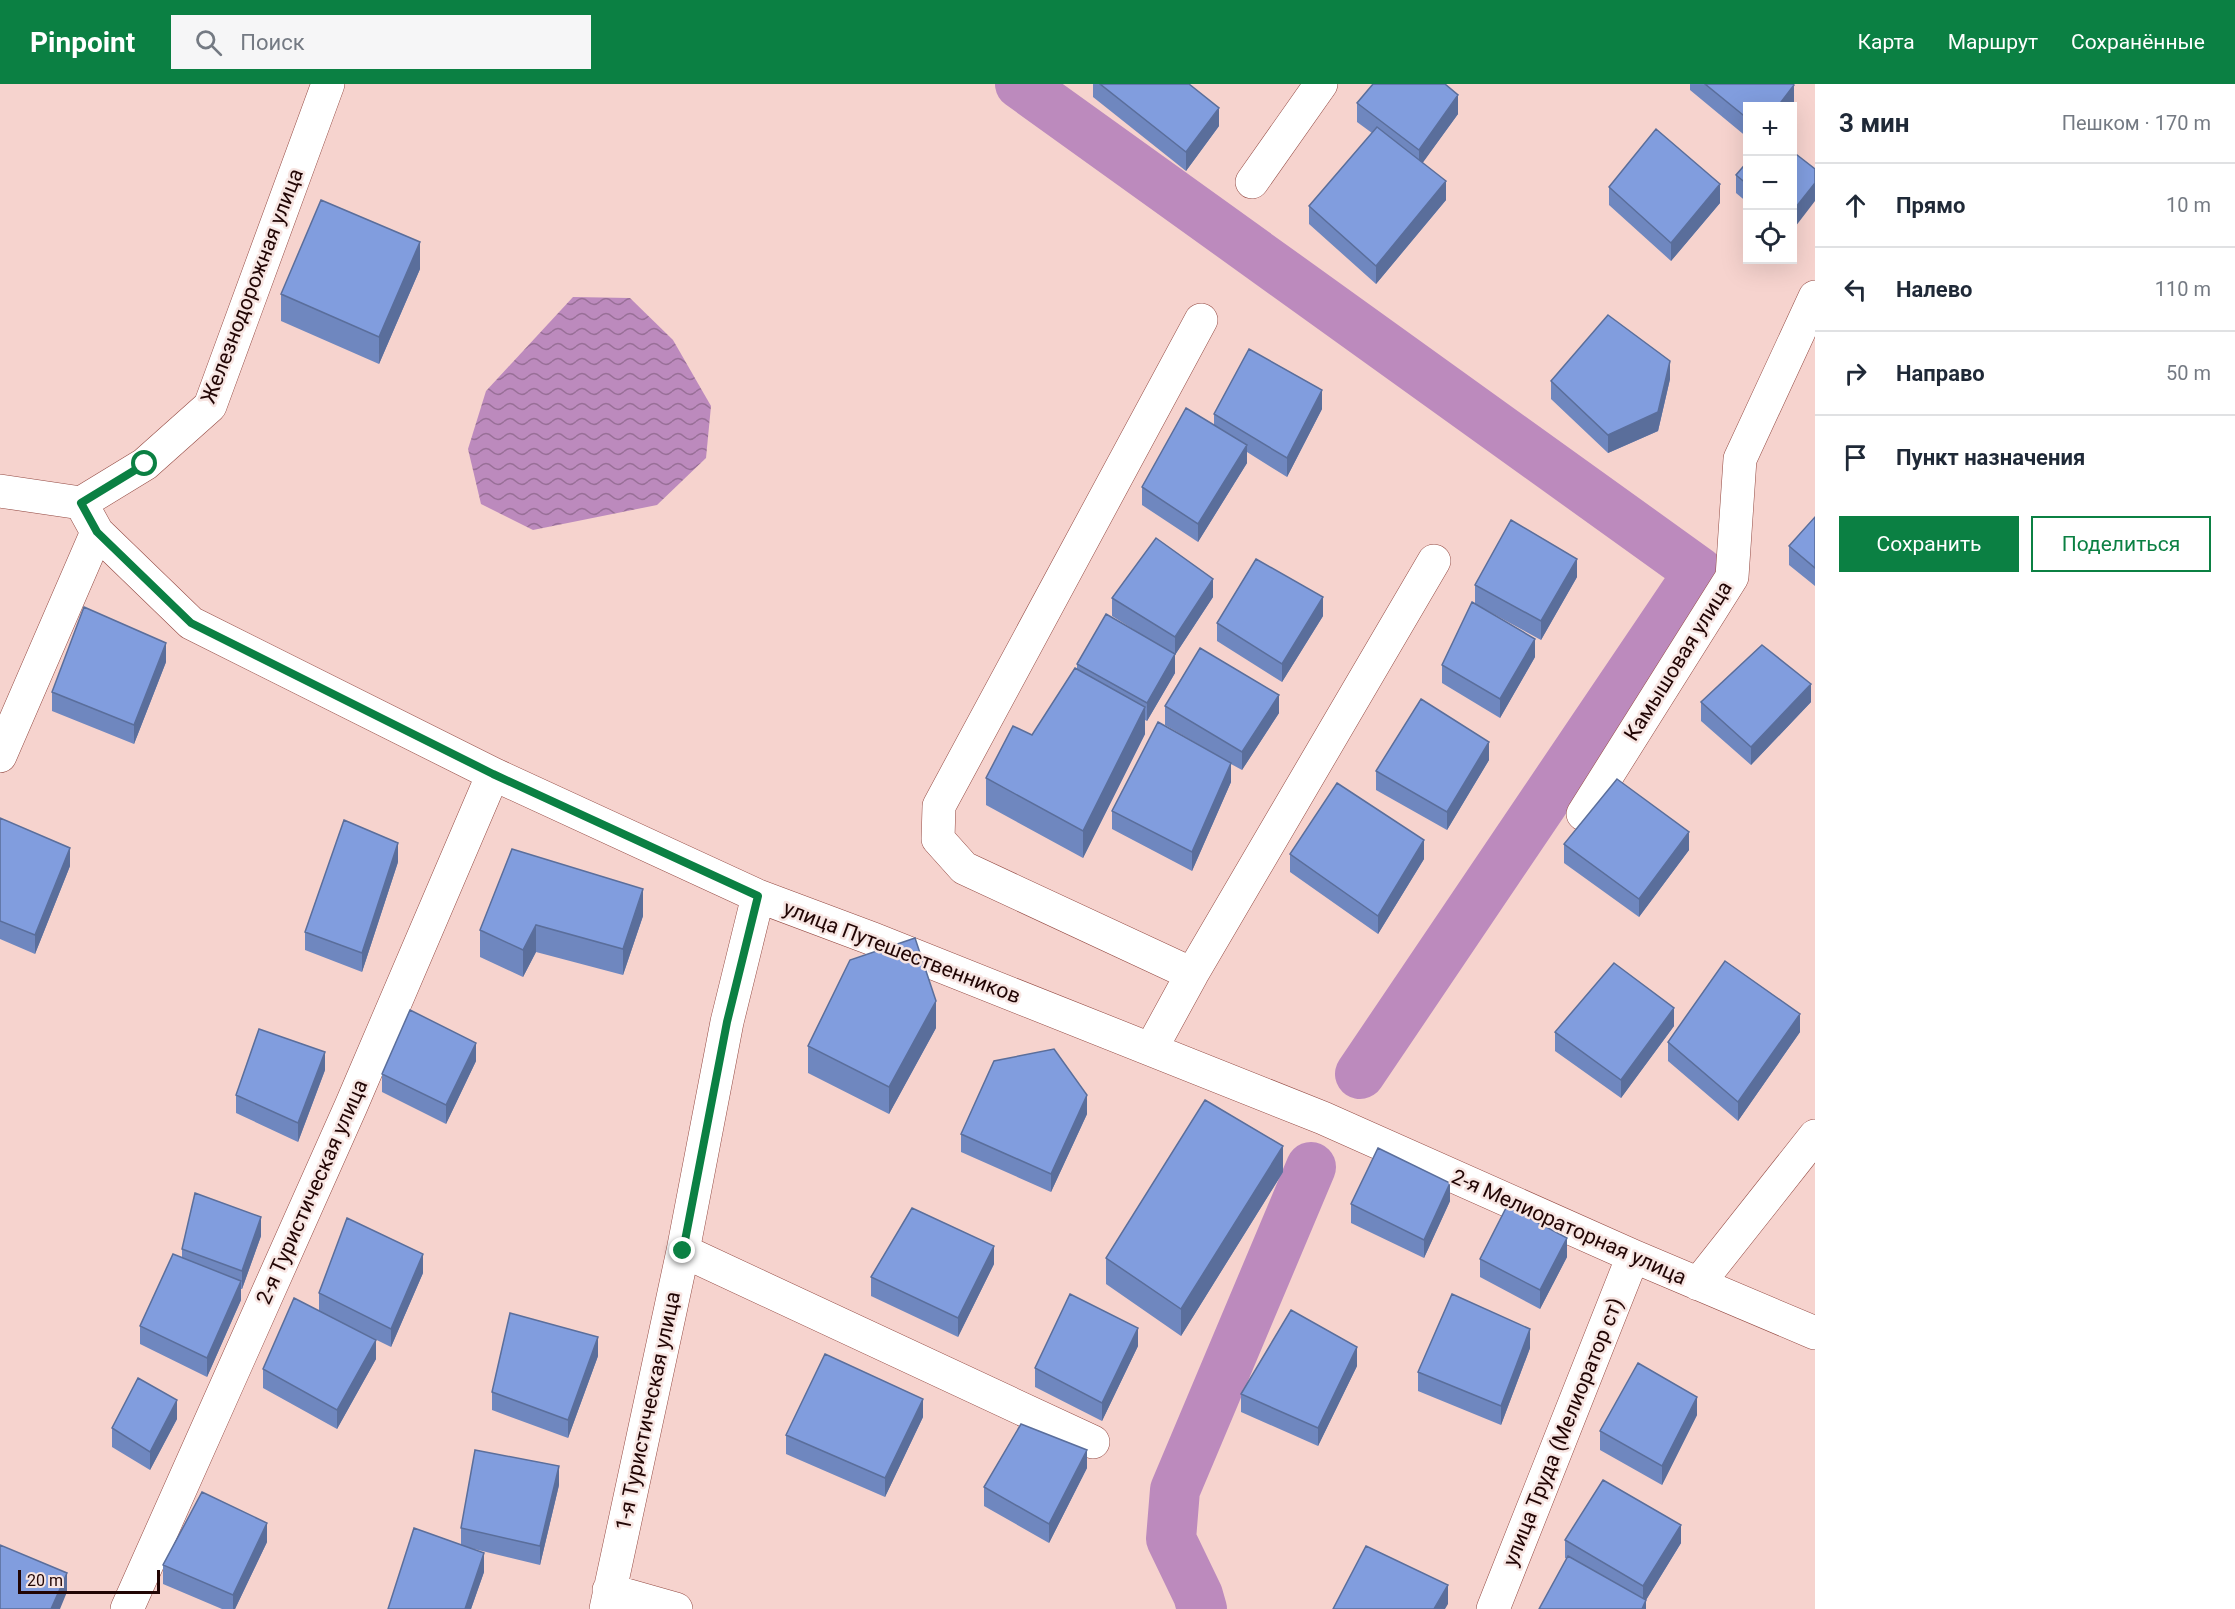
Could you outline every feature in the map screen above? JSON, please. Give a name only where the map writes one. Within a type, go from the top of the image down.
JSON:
[{"type":"street","name":"Железнодорожная улица","points":[[81,503],[145,464],[210,406],[328,84]]},
{"type":"street","points":[[1251,182],[1321,84]]},
{"type":"street","name":"Камышовая улица","points":[[1583,814],[1732,577],[1740,459],[1815,297]]},
{"type":"street","points":[[1192,974],[964,868],[938,838],[939,806],[1201,321]]},
{"type":"street","points":[[0,490],[81,503]]},
{"type":"street","name":"улица Путешественников","points":[[81,503],[97,532],[191,623],[493,774],[758,896],[1323,1118]]},
{"type":"street","points":[[0,756],[97,532]]},
{"type":"street","points":[[1151,1049],[1192,974],[1434,561]]},
{"type":"street","name":"2-я Туристическая улица","points":[[127,1609],[351,1106],[493,774]]},
{"type":"street","name":"1-я Туристическая улица","points":[[608,1600],[683,1251],[727,1022],[758,896]]},
{"type":"street","name":"2-я Мелиораторная улица","points":[[1323,1118],[1633,1256],[1815,1333]]},
{"type":"street","points":[[1698,1284],[1815,1136]]},
{"type":"street","points":[[683,1251],[1093,1442]]},
{"type":"street","name":"улица Труда (Мелиоратор ст)","points":[[1493,1609],[1633,1256]]},
{"type":"street","points":[[608,1600],[676,1609]]},
{"type":"water","points":[[573,297],[630,298],[673,340],[711,406],[706,458],[657,505],[533,530],[481,504],[468,449],[486,391]]},
{"type":"building","points":[[1100,84],[1189,84],[1219,108],[1186,152]]},
{"type":"building","points":[[1373,84],[1445,84],[1458,95],[1419,150],[1357,103]]},
{"type":"building","points":[[1705,84],[1794,85],[1781,102],[1743,102],[1743,115]]},
{"type":"building","points":[[1377,127],[1446,181],[1376,266],[1309,206]]},
{"type":"building","points":[[1656,129],[1720,184],[1671,243],[1609,187]]},
{"type":"building","points":[[1797,155],[1815,169],[1815,183],[1797,206]]},
{"type":"building","points":[[1743,167],[1743,181],[1736,175]]},
{"type":"building","points":[[321,200],[420,242],[379,337],[281,294]]},
{"type":"building","points":[[1608,315],[1670,361],[1658,412],[1608,435],[1551,381]]},
{"type":"building","points":[[1249,349],[1322,390],[1287,458],[1214,414]]},
{"type":"building","points":[[1186,408],[1247,445],[1198,524],[1142,487]]},
{"type":"building","points":[[1815,517],[1815,568],[1789,546]]},
{"type":"building","points":[[1511,520],[1577,559],[1541,621],[1475,585]]},
{"type":"building","points":[[1156,538],[1213,579],[1175,637],[1112,598]]},
{"type":"building","points":[[1256,559],[1323,597],[1282,664],[1217,623]]},
{"type":"building","points":[[1472,602],[1535,639],[1500,699],[1442,665]]},
{"type":"building","points":[[84,607],[166,643],[134,725],[52,692]]},
{"type":"building","points":[[1106,614],[1175,654],[1147,703],[1077,664]]},
{"type":"building","points":[[1762,645],[1811,684],[1751,747],[1701,702]]},
{"type":"building","points":[[1200,648],[1279,695],[1242,752],[1165,706]]},
{"type":"building","points":[[1075,668],[1145,707],[1083,831],[986,778],[1013,726],[1032,735]]},
{"type":"building","points":[[1421,699],[1489,742],[1447,812],[1376,771]]},
{"type":"building","points":[[1158,722],[1231,763],[1192,852],[1112,811]]},
{"type":"building","points":[[1617,779],[1689,832],[1639,899],[1564,844]]},
{"type":"building","points":[[1337,783],[1424,840],[1378,916],[1290,854]]},
{"type":"building","points":[[0,818],[70,848],[35,935],[0,921]]},
{"type":"building","points":[[344,820],[398,843],[362,953],[305,932]]},
{"type":"building","points":[[512,849],[643,889],[623,949],[536,925],[523,950],[480,930]]},
{"type":"building","points":[[915,938],[936,1001],[889,1087],[808,1046],[850,960]]},
{"type":"building","points":[[1725,961],[1800,1014],[1738,1102],[1668,1042]]},
{"type":"building","points":[[1614,963],[1674,1008],[1621,1080],[1555,1032]]},
{"type":"building","points":[[410,1010],[476,1043],[446,1105],[382,1074]]},
{"type":"building","points":[[259,1029],[325,1052],[298,1123],[236,1095]]},
{"type":"building","points":[[1054,1049],[1087,1095],[1051,1174],[961,1134],[994,1061]]},
{"type":"building","points":[[1205,1100],[1283,1146],[1181,1309],[1106,1258]]},
{"type":"building","points":[[1378,1148],[1450,1183],[1424,1240],[1351,1204]]},
{"type":"building","points":[[195,1193],[261,1217],[242,1271],[182,1249]]},
{"type":"building","points":[[1507,1206],[1567,1238],[1540,1290],[1480,1259]]},
{"type":"building","points":[[912,1208],[994,1246],[958,1318],[871,1277]]},
{"type":"building","points":[[347,1218],[423,1254],[391,1329],[319,1293]]},
{"type":"building","points":[[173,1254],[241,1281],[207,1358],[140,1326]]},
{"type":"building","points":[[1070,1294],[1138,1328],[1102,1403],[1035,1368]]},
{"type":"building","points":[[1452,1294],[1530,1329],[1501,1406],[1418,1372]]},
{"type":"building","points":[[294,1298],[376,1340],[337,1410],[263,1369]]},
{"type":"building","points":[[1291,1310],[1357,1347],[1318,1428],[1241,1394]]},
{"type":"building","points":[[510,1313],[598,1337],[568,1420],[492,1392]]},
{"type":"building","points":[[825,1354],[923,1399],[885,1478],[786,1435]]},
{"type":"building","points":[[1638,1363],[1697,1397],[1662,1466],[1600,1431]]},
{"type":"building","points":[[138,1378],[177,1400],[150,1452],[112,1428]]},
{"type":"building","points":[[1021,1424],[1087,1450],[1049,1524],[984,1487]]},
{"type":"building","points":[[475,1450],[559,1466],[540,1546],[461,1528]]},
{"type":"building","points":[[1603,1480],[1681,1525],[1643,1586],[1565,1540]]},
{"type":"building","points":[[202,1492],[267,1523],[233,1595],[163,1565]]},
{"type":"building","points":[[414,1528],[484,1553],[465,1609],[388,1609]]},
{"type":"building","points":[[0,1545],[67,1573],[51,1609],[0,1609]]},
{"type":"building","points":[[1366,1546],[1448,1585],[1434,1609],[1333,1609]]},
{"type":"building","points":[[1568,1556],[1646,1600],[1642,1609],[1539,1609]]},
{"type":"waterway","points":[[1020,84],[1699,572],[1360,1074]]},
{"type":"waterway","points":[[1202,1609],[1198,1595],[1171,1539],[1175,1490],[1311,1167]]},
{"type":"route","points":[[145,464],[81,503],[97,532],[191,623],[493,774],[758,896],[727,1022],[683,1251]]}]
